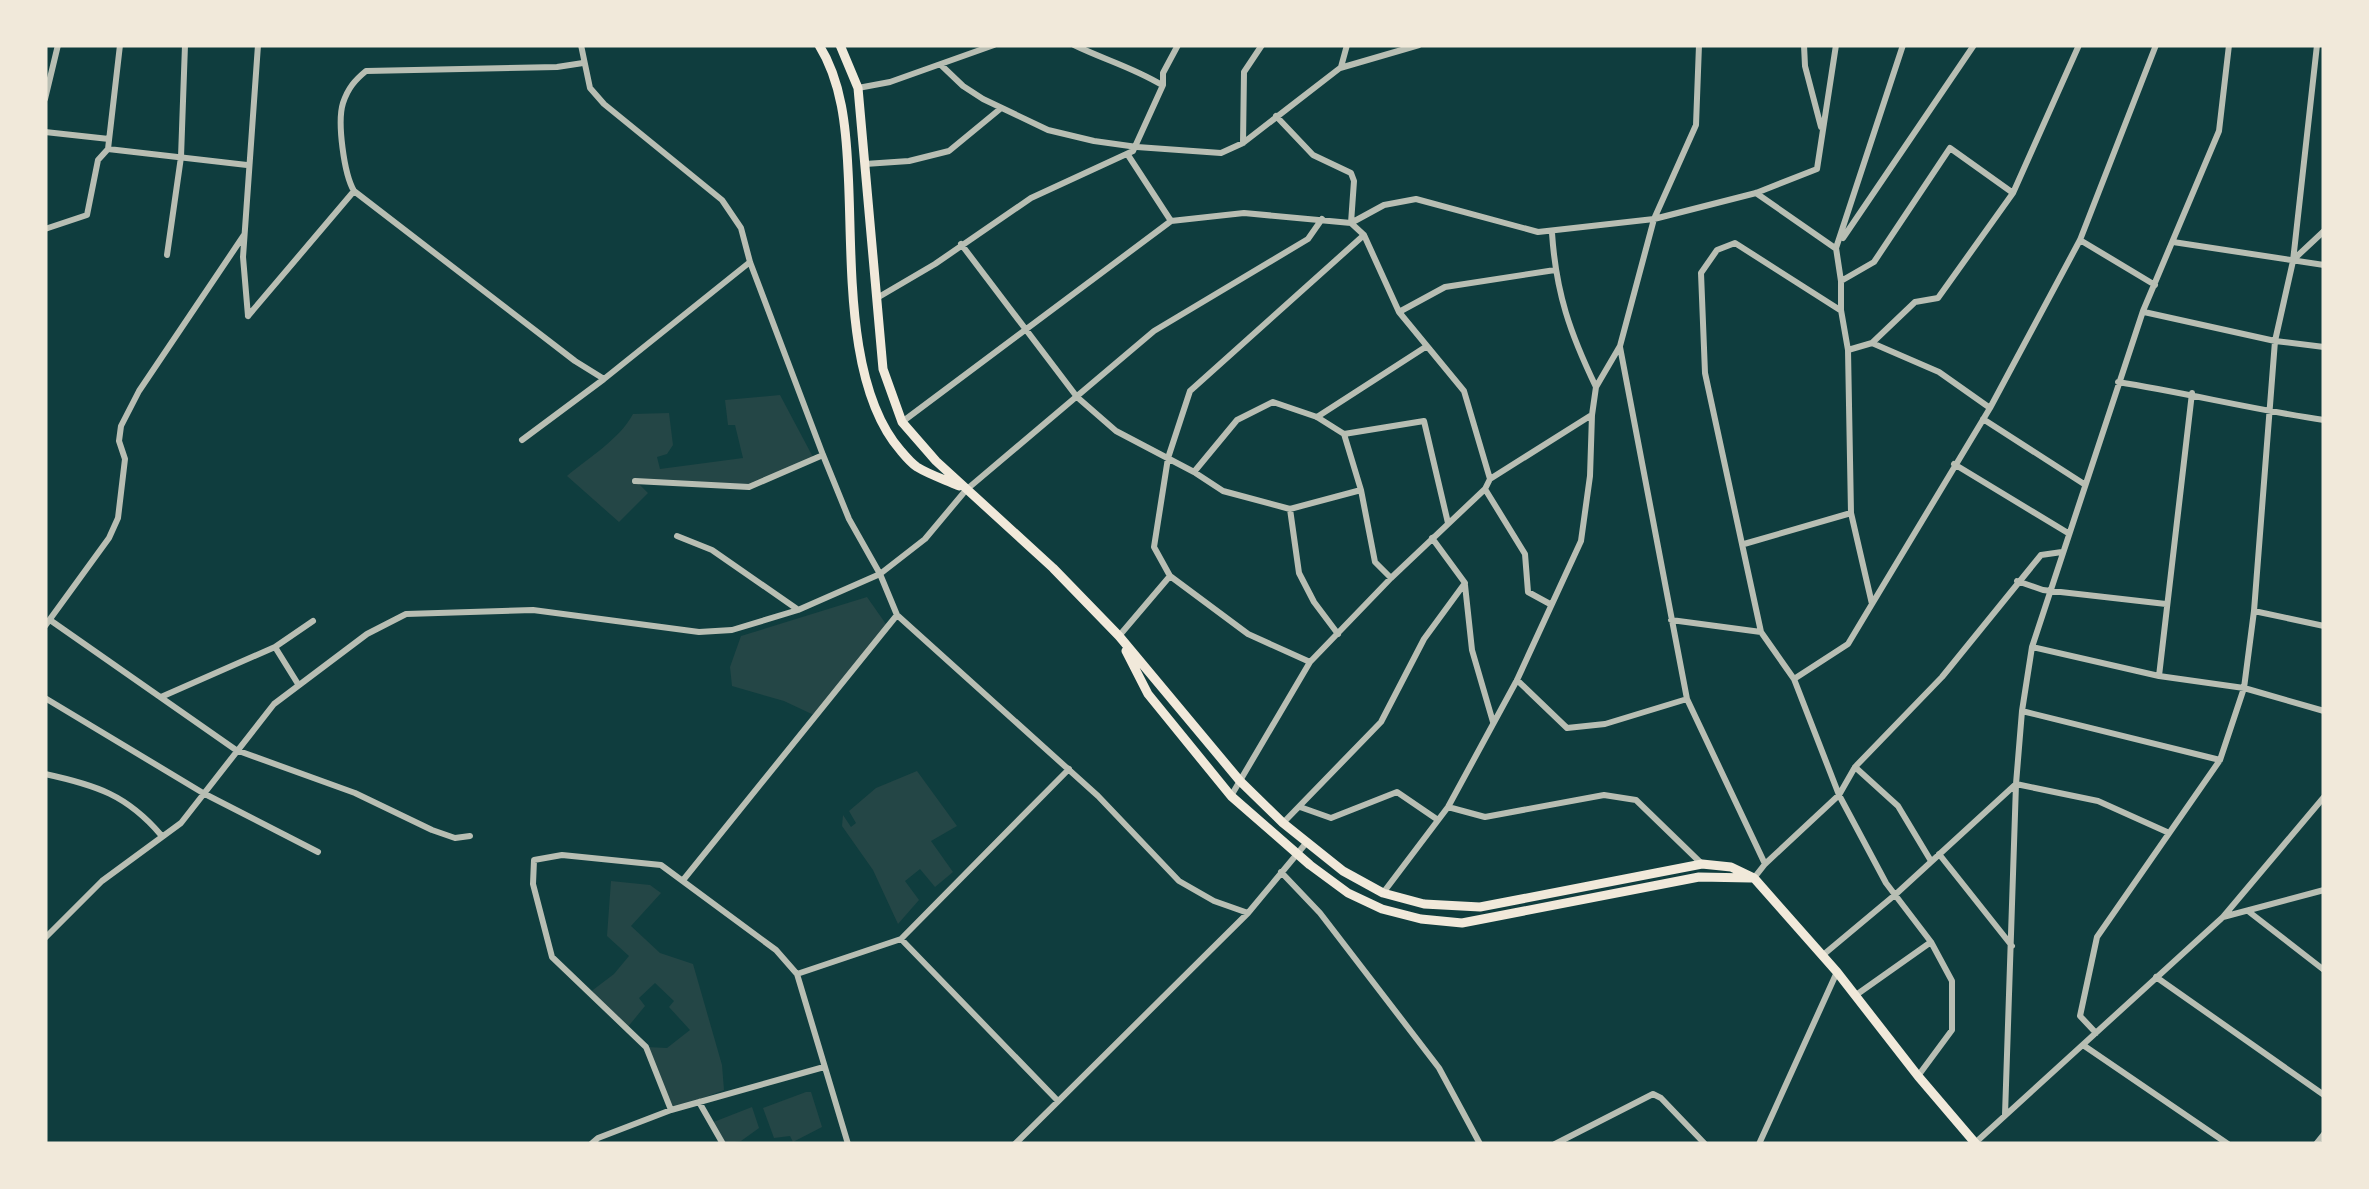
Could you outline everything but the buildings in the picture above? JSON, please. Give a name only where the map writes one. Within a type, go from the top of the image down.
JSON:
[{"type":"main road","points":[[819,45],[838,90],[846,136],[861,367],[870,402],[888,436],[915,466],[966,490]]},
{"type":"main road","points":[[840,45],[858,88],[883,369],[902,422],[936,462],[1052,568],[1119,636],[1240,781],[1283,823],[1342,870],[1384,893],[1424,904],[1480,908],[1702,864],[1732,867],[1754,878],[1837,972],[1976,1144]]},
{"type":"main road","points":[[1119,636],[1148,694],[1231,796],[1348,893],[1382,909],[1462,923],[1700,878],[1754,878]]},
{"type":"street","points":[[45,100],[58,45]]},
{"type":"street","points":[[45,229],[87,214],[98,160],[108,149],[120,45]]},
{"type":"street","points":[[167,255],[181,157],[186,45]]},
{"type":"street","points":[[258,45],[244,235],[248,316],[354,191]]},
{"type":"street","points":[[581,45],[590,88],[604,104],[722,200],[741,228],[750,262],[823,455],[897,615],[1069,769],[1178,882],[1248,914]]},
{"type":"street","points":[[858,88],[941,65],[992,45]]},
{"type":"street","points":[[1074,45],[1100,58],[1130,66],[1163,86]]},
{"type":"street","points":[[876,299],[1031,198],[1128,155],[1137,147],[1163,86],[1163,73],[1178,45]]},
{"type":"street","points":[[1243,143],[1244,72],[1262,45]]},
{"type":"street","points":[[1340,68],[1347,45]]},
{"type":"street","points":[[941,65],[963,86],[1000,109],[1073,137],[1137,147],[1221,152],[1243,143],[1340,68],[1419,45]]},
{"type":"street","points":[[1384,893],[1448,807],[1516,680],[1580,541],[1590,476],[1596,387],[1620,346],[1654,219],[1696,125],[1699,45]]},
{"type":"street","points":[[1804,45],[1804,66],[1822,130]]},
{"type":"street","points":[[902,422],[1171,221],[1244,213],[1351,223],[1384,204],[1416,199],[1528,231],[1552,233],[1654,219],[1756,194],[1817,169],[1836,45]]},
{"type":"street","points":[[1872,604],[1851,513],[1848,350],[1836,248],[1903,45]]},
{"type":"street","points":[[1836,248],[1974,45]]},
{"type":"street","points":[[1848,350],[1872,343],[1915,302],[1938,298],[2013,194],[2078,45]]},
{"type":"street","points":[[1794,679],[1848,644],[1990,408],[2080,240],[2156,45]]},
{"type":"street","points":[[2005,1114],[2016,784],[2032,647],[2143,312],[2219,132],[2229,45]]},
{"type":"street","points":[[2096,1033],[2080,1016],[2097,937],[2220,760],[2244,688],[2254,611],[2275,340],[2292,260],[2317,45]]},
{"type":"street","points":[[584,63],[537,68],[366,70],[352,83],[341,108],[346,178],[354,191],[575,361],[604,379]]},
{"type":"street","points":[[865,164],[910,161],[949,151],[1000,109]]},
{"type":"street","points":[[1276,116],[1308,152],[1351,174],[1351,223]]},
{"type":"street","points":[[45,132],[109,140]]},
{"type":"street","points":[[1842,281],[1874,262],[1950,148],[2013,194]]},
{"type":"street","points":[[108,149],[248,165]]},
{"type":"street","points":[[1128,155],[1171,221]]},
{"type":"street","points":[[1756,194],[1836,248]]},
{"type":"street","points":[[45,938],[102,881],[181,823],[274,704],[367,634],[406,614],[533,610],[699,632],[732,630],[798,610],[880,574],[925,540],[966,490],[1154,331],[1308,239],[1322,220]]},
{"type":"street","points":[[1351,223],[1364,235],[1399,312],[1464,391],[1490,479]]},
{"type":"street","points":[[2292,260],[2324,230]]},
{"type":"street","points":[[1552,233],[1555,270],[1571,335],[1596,387]]},
{"type":"street","points":[[244,235],[138,391],[121,426],[119,440],[125,458],[118,518],[110,538],[47,624],[236,750],[355,793],[432,830],[455,838],[470,836]]},
{"type":"street","points":[[1310,662],[1248,634],[1170,576],[1154,547],[1168,458],[1190,391],[1364,235]]},
{"type":"street","points":[[2080,240],[2156,286]]},
{"type":"street","points":[[2173,242],[2324,266]]},
{"type":"street","points":[[1841,310],[1735,243],[1717,250],[1701,273],[1705,373],[1761,632],[1794,679],[1839,795],[1886,883],[1930,942],[1952,981],[1952,1030],[1918,1076]]},
{"type":"street","points":[[961,244],[1078,396],[1116,431],[1223,491],[1290,509],[1361,490]]},
{"type":"street","points":[[522,440],[750,262]]},
{"type":"street","points":[[1399,312],[1445,287],[1555,270]]},
{"type":"street","points":[[2143,312],[2324,347]]},
{"type":"street","points":[[1872,343],[1939,372],[1990,408]]},
{"type":"street","points":[[1318,418],[1427,346]]},
{"type":"street","points":[[1620,346],[1687,699],[1765,864]]},
{"type":"street","points":[[2118,382],[2324,420]]},
{"type":"street","points":[[2159,676],[2192,393]]},
{"type":"street","points":[[1194,472],[1238,420],[1273,402],[1318,418],[1344,434],[1424,421],[1448,523]]},
{"type":"street","points":[[1231,796],[1310,662],[1490,479],[1592,416]]},
{"type":"street","points":[[1983,420],[2084,484]]},
{"type":"street","points":[[1344,434],[1361,490],[1375,562],[1391,578]]},
{"type":"street","points":[[636,481],[748,486],[823,455]]},
{"type":"street","points":[[1954,464],[2068,533]]},
{"type":"street","points":[[1484,489],[1525,554],[1528,592],[1550,604]]},
{"type":"street","points":[[1290,509],[1299,573],[1338,634]]},
{"type":"street","points":[[1744,544],[1851,513]]},
{"type":"street","points":[[677,536],[712,550],[798,610]]},
{"type":"street","points":[[1432,538],[1465,584],[1472,650],[1494,722]]},
{"type":"street","points":[[1754,878],[1839,795],[1855,767],[1942,677],[2017,580],[2041,555],[2062,552]]},
{"type":"street","points":[[1119,636],[1170,576]]},
{"type":"street","points":[[2017,580],[2050,590],[2166,604]]},
{"type":"street","points":[[1283,823],[1380,722],[1424,638],[1465,584]]},
{"type":"street","points":[[2254,611],[2324,626]]},
{"type":"street","points":[[684,879],[897,615]]},
{"type":"street","points":[[160,698],[275,647],[313,620]]},
{"type":"street","points":[[1671,620],[1761,632]]},
{"type":"street","points":[[275,647],[298,684]]},
{"type":"street","points":[[2032,647],[2159,676],[2244,688],[2324,711]]},
{"type":"street","points":[[1516,680],[1567,728],[1605,724],[1687,699]]},
{"type":"street","points":[[45,698],[203,793],[318,852]]},
{"type":"street","points":[[2022,711],[2220,760]]},
{"type":"street","points":[[1855,767],[1898,806],[1931,860]]},
{"type":"street","points":[[797,974],[901,939],[1069,769]]},
{"type":"street","points":[[45,774],[122,798],[161,836]]},
{"type":"street","points":[[2016,784],[2098,801],[2167,832]]},
{"type":"street","points":[[1822,955],[1896,894],[2016,784]]},
{"type":"street","points":[[1300,807],[1331,818],[1397,792],[1438,820]]},
{"type":"street","points":[[1448,807],[1485,817],[1604,796],[1636,800],[1702,864]]},
{"type":"street","points":[[1976,1144],[2223,917],[2324,797]]},
{"type":"street","points":[[1014,1144],[1248,914],[1307,842]]},
{"type":"street","points":[[1939,854],[2012,946]]},
{"type":"street","points":[[671,1110],[646,1048],[552,957],[533,884],[534,860],[562,855],[661,866],[684,879],[776,950],[797,974],[848,1144]]},
{"type":"street","points":[[1281,872],[1320,913],[1439,1068],[1480,1144]]},
{"type":"street","points":[[2223,917],[2324,890]]},
{"type":"street","points":[[2248,911],[2324,970]]},
{"type":"street","points":[[901,939],[1058,1101]]},
{"type":"street","points":[[1856,996],[1930,942]]},
{"type":"street","points":[[1760,1144],[1837,972]]},
{"type":"street","points":[[2156,977],[2324,1094]]},
{"type":"street","points":[[2083,1045],[2228,1144]]},
{"type":"street","points":[[590,1144],[671,1110],[824,1067]]},
{"type":"street","points":[[1555,1144],[1653,1094],[1705,1144]]},
{"type":"street","points":[[699,1102],[723,1144]]},
{"type":"street","points":[[2316,1144],[2324,1134]]},
{"type":"shaded area","points":[[780,395],[814,459],[749,487],[637,482],[648,493],[619,522],[567,476],[612,440],[633,414],[669,413],[673,445],[667,454],[657,457],[660,469],[743,458],[735,425],[728,425],[725,400]]},
{"type":"shaded area","points":[[867,597],[888,627],[816,716],[784,701],[732,686],[730,667],[741,636]]},
{"type":"shaded area","points":[[917,771],[957,826],[931,841],[953,872],[935,887],[920,869],[905,881],[919,900],[898,924],[873,870],[842,826],[843,815],[851,827],[856,823],[849,811],[876,788]]},
{"type":"shaded area","points":[[611,881],[650,885],[661,893],[631,926],[660,953],[693,964],[722,1065],[724,1090],[671,1110],[646,1047],[667,1048],[690,1030],[669,1007],[674,1001],[655,983],[639,998],[645,1006],[627,1028],[589,993],[614,974],[629,956],[607,936]]},
{"type":"shaded area","points":[[811,1092],[822,1127],[793,1142],[790,1136],[774,1138],[763,1108]]},
{"type":"shaded area","points":[[752,1107],[759,1128],[741,1141],[723,1144],[711,1123]]}]
